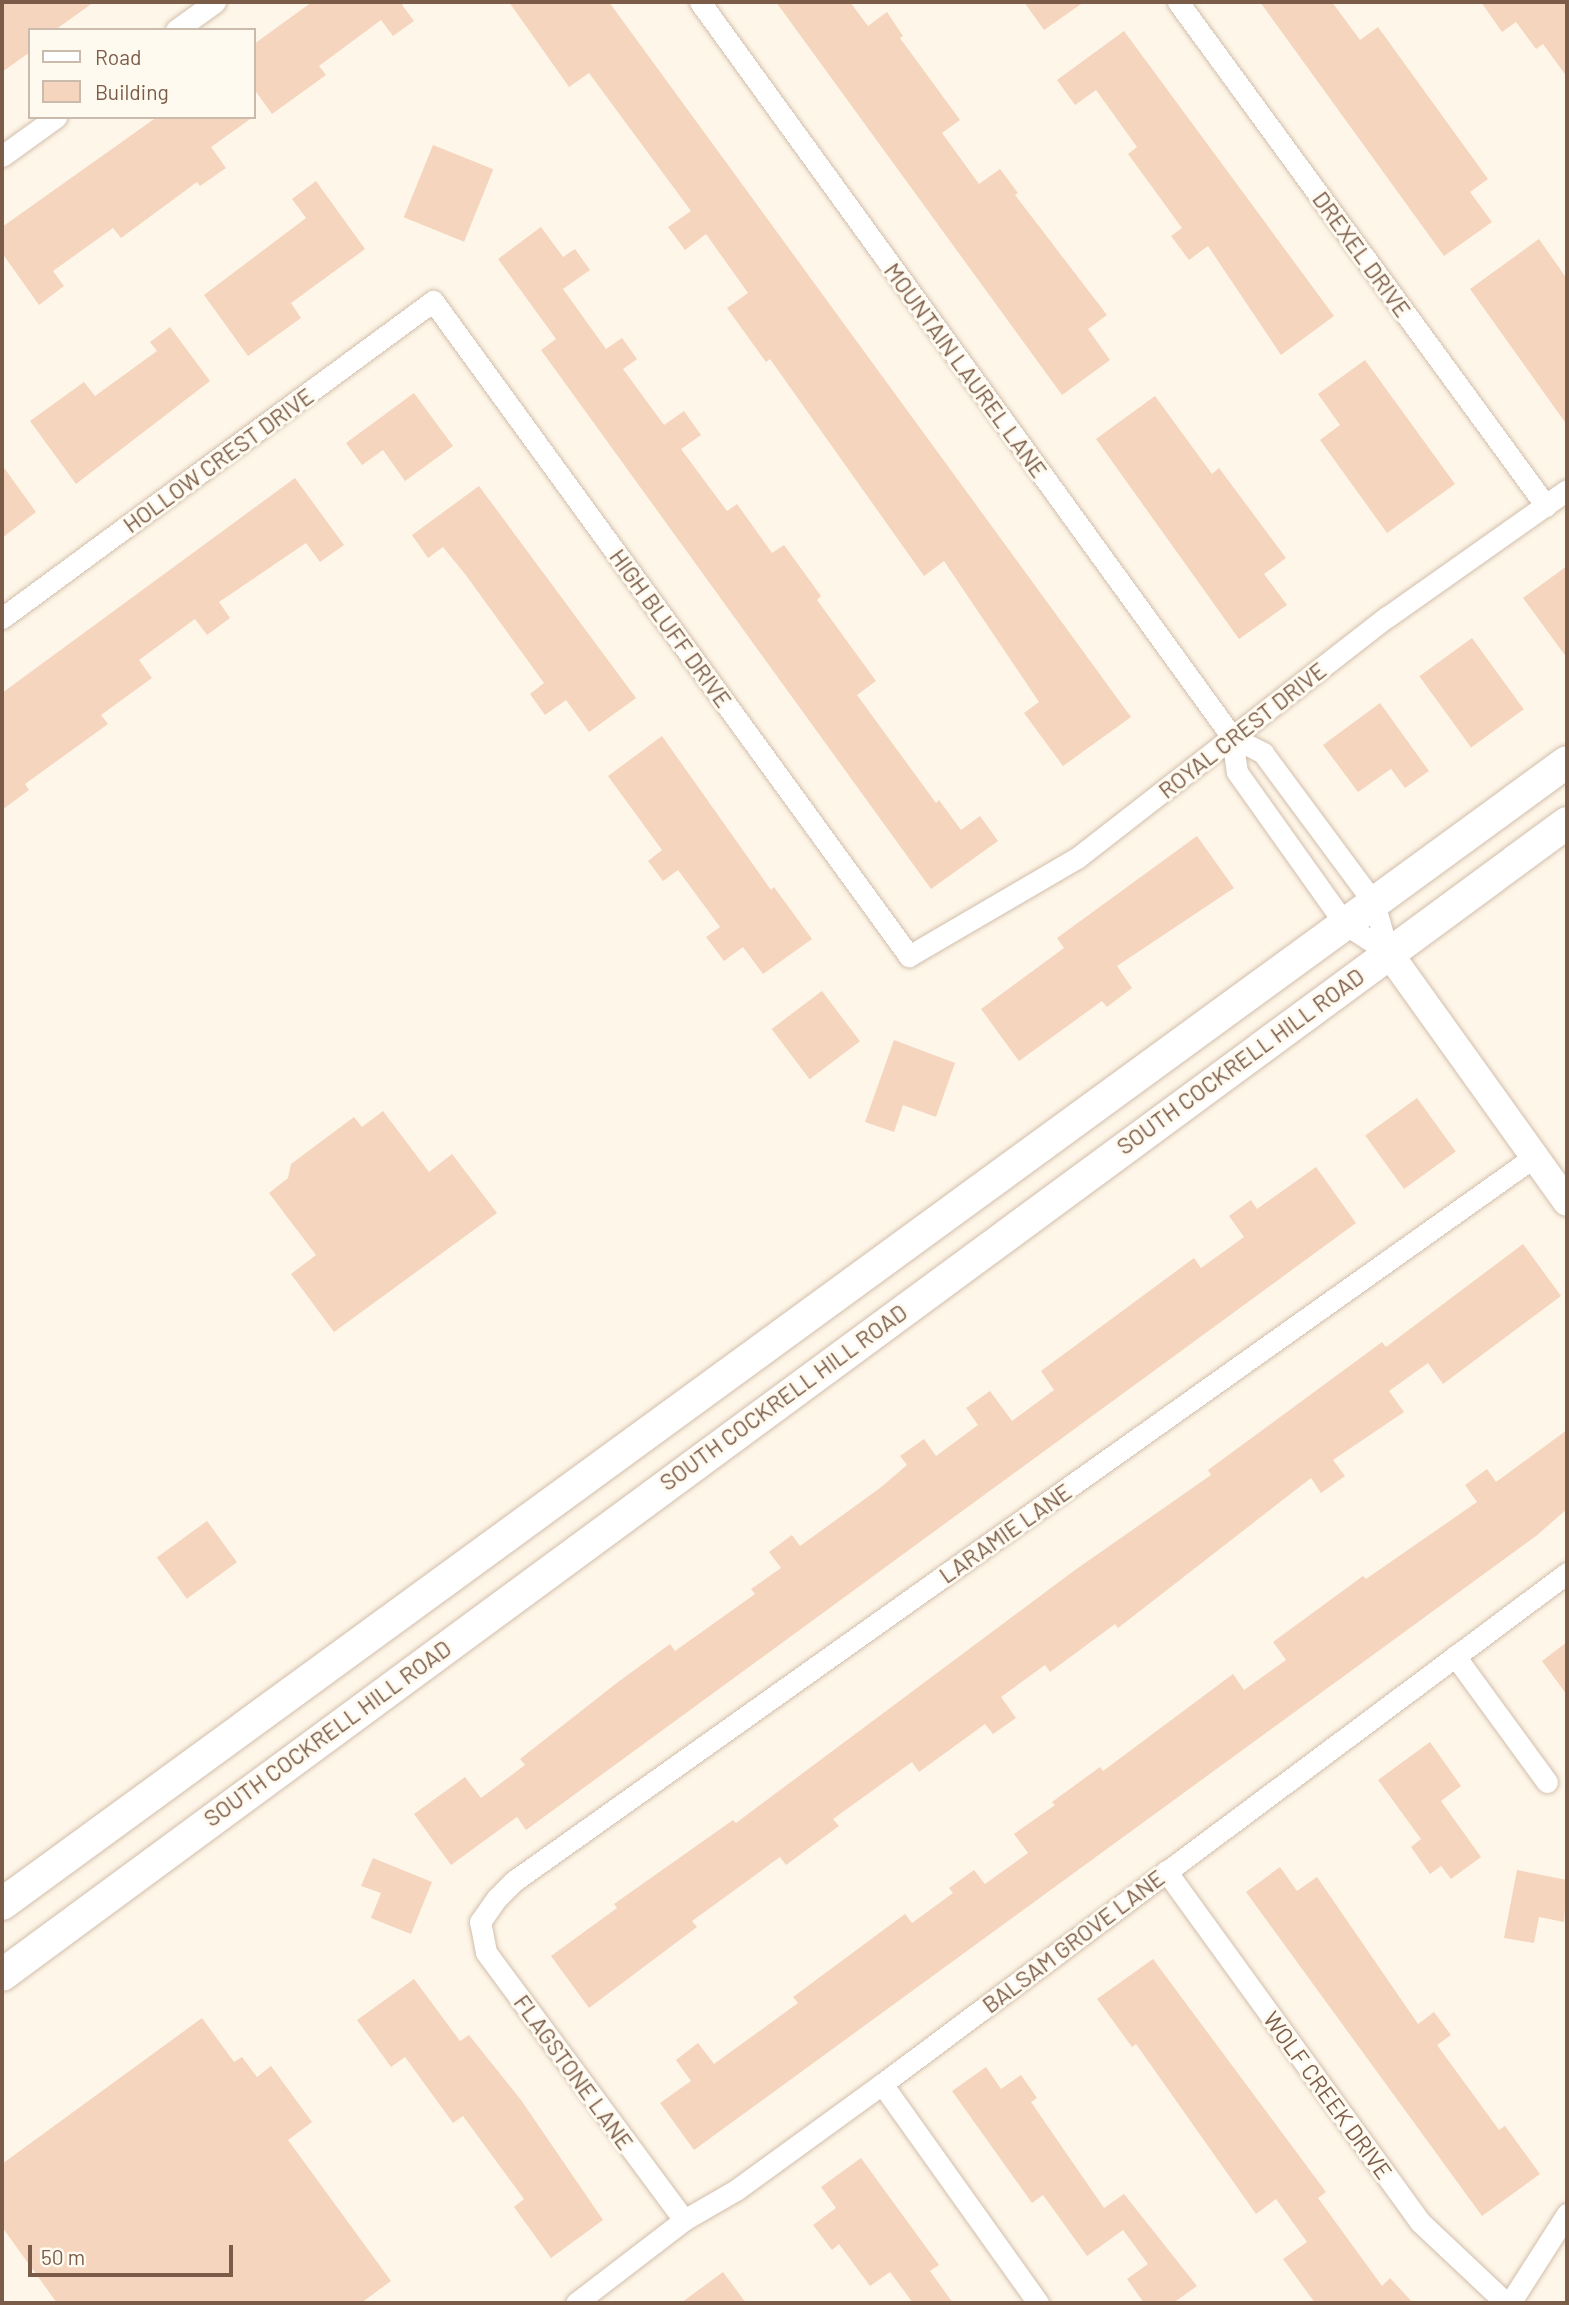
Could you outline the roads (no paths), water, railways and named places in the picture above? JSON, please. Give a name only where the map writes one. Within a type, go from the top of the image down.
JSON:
[{"type":"main road","points":[[2,1904],[1567,762]]},
{"type":"main road","name":"SOUTH COCKRELL HILL ROAD","points":[[2,1975],[1567,823]]},
{"type":"street","points":[[179,28],[215,2]]},
{"type":"street","name":"MOUNTAIN LAUREL LANE","points":[[700,2],[1232,737],[1263,753],[1374,903],[1388,953],[1567,1202]]},
{"type":"street","name":"DREXEL DRIVE","points":[[1178,2],[1546,506]]},
{"type":"street","points":[[2,156],[53,119]]},
{"type":"street","name":"HOLLOW CREST DRIVE","points":[[2,618],[433,301]]},
{"type":"street","name":"HIGH BLUFF DRIVE","points":[[433,301],[909,956]]},
{"type":"street","name":"ROYAL CREST DRIVE","points":[[909,956],[1077,859],[1387,617],[1567,490]]},
{"type":"street","name":"MOUNTAIN LAUREL LANE","points":[[1232,737],[1237,772],[1345,924],[1388,953]]},
{"type":"street","name":"LARAMIE LANE","points":[[483,1918],[514,1881],[1534,1157]]},
{"type":"street","name":"BALSAM GROVE LANE","points":[[585,2301],[684,2220],[736,2190],[882,2084],[1567,1573]]},
{"type":"street","points":[[1455,1656],[1547,1782]]},
{"type":"street","name":"WOLF CREEK DRIVE","points":[[1166,1871],[1420,2222],[1508,2303]]},
{"type":"street","name":"FLAGSTONE LANE","points":[[483,1918],[480,1922],[486,1952],[684,2220]]},
{"type":"street","points":[[882,2084],[1038,2303]]},
{"type":"street","points":[[1508,2303],[1567,2214]]}]
